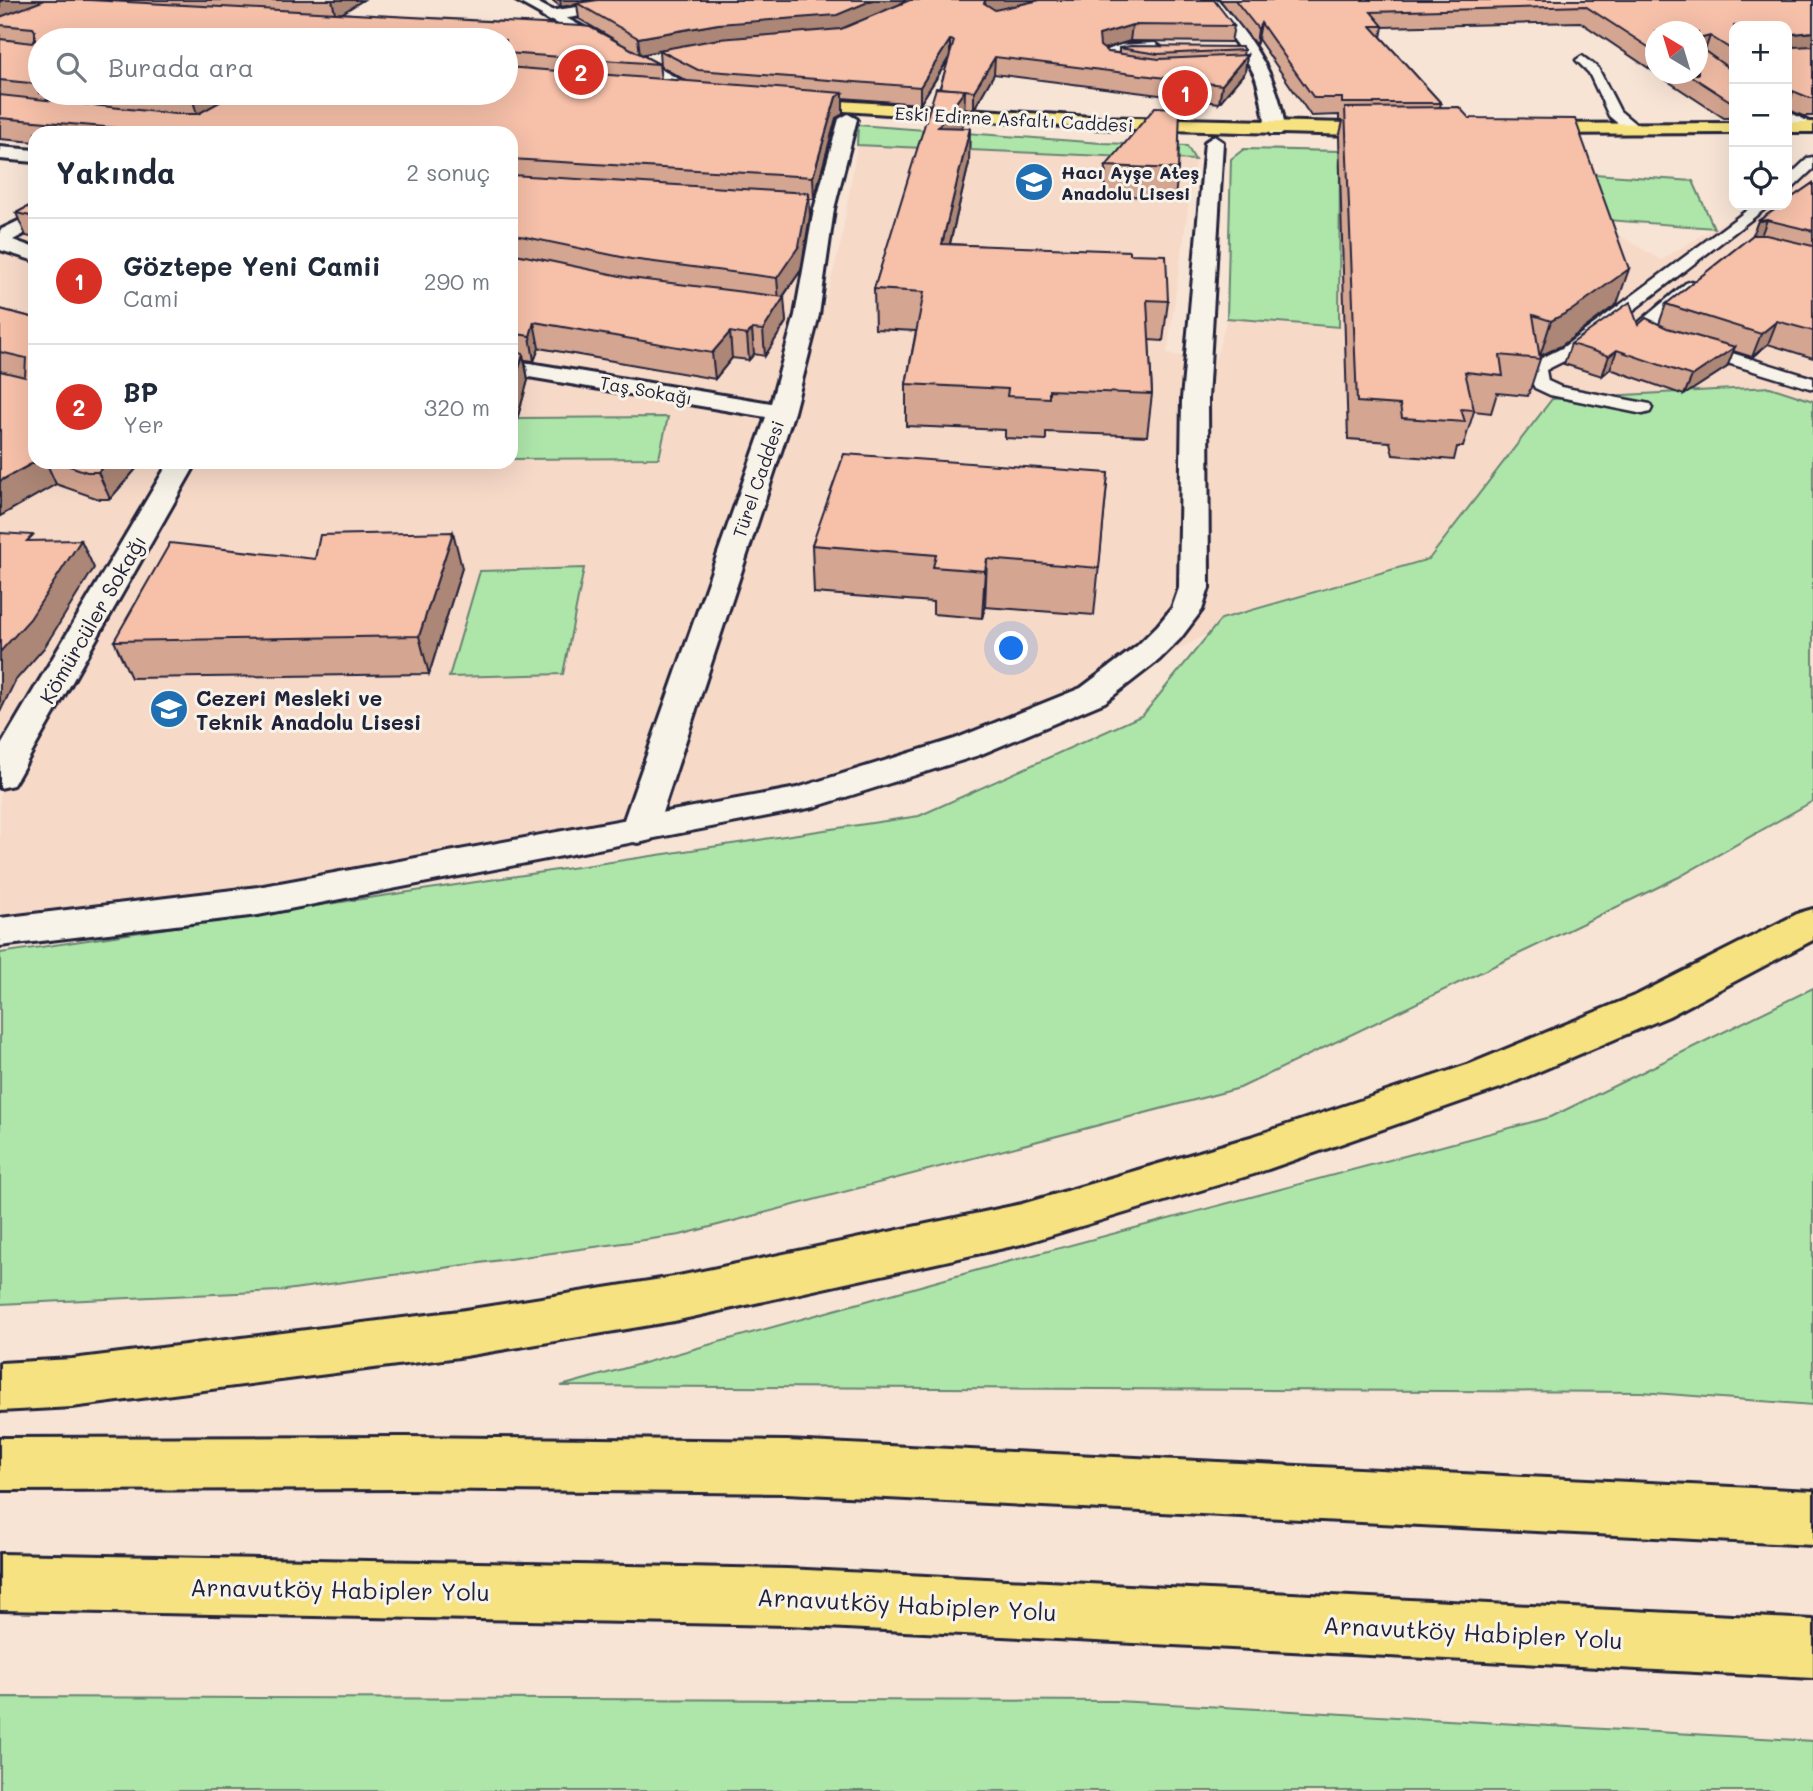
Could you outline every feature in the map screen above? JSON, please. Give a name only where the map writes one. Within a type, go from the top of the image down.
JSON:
[{"type":"main road","points":[[662,92],[704,102]]},
{"type":"main road","name":"Eski Edirne Asfaltı Caddesi","points":[[775,108],[1074,124],[1408,136],[1214,142],[1054,134],[848,118],[775,108]]},
{"type":"main road","points":[[1729,128],[1633,129],[1510,136],[1729,144]]},
{"type":"main road","points":[[0,1387],[99,1380],[486,1329],[674,1299],[1022,1224],[1254,1155],[1485,1076],[1654,1005],[1813,923]]},
{"type":"main road","points":[[0,1464],[405,1463],[787,1467],[1813,1518]]},
{"type":"main road","name":"Arnavutköy Habipler Yolu","points":[[0,1582],[787,1597],[1813,1649]]},
{"type":"street","points":[[522,0],[641,62],[704,102]]},
{"type":"street","points":[[549,16],[659,0]]},
{"type":"street","points":[[1210,0],[1273,101],[1276,130]]},
{"type":"street","points":[[550,36],[591,38]]},
{"type":"street","points":[[641,62],[661,58]]},
{"type":"street","name":"Türel Caddesi","points":[[638,831],[781,412],[794,314],[817,209],[848,118]]},
{"type":"street","points":[[0,932],[258,901],[802,799],[967,747],[1093,695],[1147,653],[1169,632],[1186,610],[1194,588],[1195,399],[1214,142]]},
{"type":"street","points":[[0,153],[28,155]]},
{"type":"street","points":[[0,241],[28,223]]},
{"type":"street","points":[[0,241],[28,252]]},
{"type":"street","name":"Taş Sokağı","points":[[518,368],[781,412]]},
{"type":"street","name":"Kömürcüler Sokağı","points":[[0,776],[179,469]]},
{"type":"lane","points":[[1147,68],[1107,62],[1104,54],[1130,48],[1166,47]]},
{"type":"lane","points":[[1582,60],[1594,71],[1614,113],[1633,129]]},
{"type":"lane","points":[[1792,181],[1813,161]]},
{"type":"lane","points":[[1643,408],[1556,391],[1541,384],[1536,374],[1538,367],[1568,352],[1756,210]]},
{"type":"lane","points":[[1710,271],[1643,328],[1648,333],[1813,384]]},
{"type":"shaded area","points":[[857,145],[1195,160],[1167,354],[1215,361],[1227,318],[1339,326],[1340,151],[1471,147],[1661,260],[1744,210],[1792,210],[1792,181],[1813,168],[1813,401],[1770,387],[1552,399],[1429,559],[1221,619],[1209,633],[1093,695],[802,799],[0,932],[0,239],[28,224],[28,469],[518,469],[518,193],[819,211],[800,327],[818,329],[841,242]]},
{"type":"green space","points":[[858,125],[1101,143],[1187,146],[1195,160],[857,145]]},
{"type":"green space","points":[[1244,149],[1340,151],[1339,327],[1227,318],[1231,159]]},
{"type":"green space","points":[[1467,165],[1693,181],[1714,228],[1474,210]]},
{"type":"green space","points":[[1770,387],[1813,401],[1813,801],[1679,877],[1240,1088],[680,1235],[279,1291],[0,1304],[0,953],[919,816],[1143,715],[1221,619],[1429,559],[1552,399]]},
{"type":"green space","points":[[668,417],[659,458],[518,459],[519,418]]},
{"type":"green space","points":[[584,568],[563,674],[449,677],[480,571]]},
{"type":"green space","points":[[1813,988],[1813,1405],[1641,1392],[561,1386],[1003,1263],[1551,1117]]},
{"type":"green space","points":[[0,1697],[1117,1701],[1813,1741],[1813,1791],[0,1791]]},
{"type":"building","points":[[45,0],[89,0],[582,26],[590,27],[659,64],[518,54],[518,28],[33,28],[0,25],[0,17]]},
{"type":"building","points":[[598,0],[873,0],[837,15],[718,24],[638,38],[577,3]]},
{"type":"building","points":[[910,0],[986,0],[984,3],[995,10],[1040,0],[1214,0],[1234,26],[1132,25],[1099,35],[1100,46],[1108,52],[1159,59],[1247,55],[1222,85],[995,57],[974,91],[940,88],[954,41],[950,40],[920,87],[698,70],[659,50],[719,39],[841,29]]},
{"type":"building","points":[[1235,0],[1813,0],[1813,32],[1792,36],[1792,21],[1729,21],[1729,48],[1708,36],[1708,21],[1645,21],[1645,45],[1585,6],[1371,12],[1383,26],[1371,26],[1441,103],[1342,103],[1342,98],[1314,98],[1261,23],[1258,29]]},
{"type":"building","points":[[0,39],[28,42],[28,83],[0,80]]},
{"type":"building","points":[[1792,42],[1793,47],[1813,46],[1813,98],[1793,91],[1792,95]]},
{"type":"building","points":[[1242,47],[1244,50],[1158,54],[1119,48]]},
{"type":"building","points":[[1708,53],[1729,68],[1729,100],[1704,84],[1708,84]]},
{"type":"building","points":[[518,68],[843,93],[836,97],[813,177],[518,159],[518,126],[93,126],[0,118],[0,95],[28,98],[28,105],[92,105],[198,114],[214,105],[518,105]]},
{"type":"building","points":[[936,88],[965,90],[938,127],[970,128],[942,244],[1130,251],[1130,254],[1166,255],[1168,301],[1147,300],[1152,394],[1049,390],[1049,398],[1007,396],[1008,389],[906,384],[924,292],[874,289]]},
{"type":"building","points":[[1179,92],[1179,107],[1167,107]]},
{"type":"building","points":[[1155,107],[1180,108],[1178,169],[1106,166]]},
{"type":"building","points":[[1459,107],[1469,118],[1575,119],[1629,269],[1572,310],[1551,321],[1533,315],[1540,359],[1500,355],[1503,376],[1465,372],[1474,410],[1461,409],[1465,422],[1402,418],[1400,405],[1357,402],[1345,108]]},
{"type":"building","points":[[518,175],[809,193],[799,246],[777,278],[631,259],[518,235]]},
{"type":"building","points":[[1813,183],[1813,231],[1767,220],[1758,221],[1774,210],[1792,210],[1792,198]]},
{"type":"building","points":[[28,207],[28,216],[16,213]]},
{"type":"building","points":[[1753,235],[1766,235],[1813,246],[1813,331],[1777,321],[1761,334],[1666,304]]},
{"type":"building","points":[[518,254],[630,278],[784,297],[763,330],[752,329],[747,335],[730,332],[712,353],[534,322],[530,336],[518,334]]},
{"type":"building","points":[[1630,302],[1638,325],[1646,318],[1667,328],[1735,347],[1692,376],[1617,350],[1609,356],[1571,344]]},
{"type":"building","points":[[0,309],[28,316],[28,466],[0,481],[0,371],[25,377],[26,358],[0,352]]},
{"type":"building","points":[[518,353],[523,354],[518,372]]},
{"type":"building","points":[[844,454],[1108,473],[1099,568],[987,559],[985,571],[933,567],[936,555],[812,545]]},
{"type":"building","points":[[78,469],[101,469],[98,472]]},
{"type":"building","points":[[453,532],[419,636],[114,641],[170,543],[315,559],[320,535]]},
{"type":"building","points":[[0,533],[33,535],[27,541],[81,540],[30,619],[0,652]]},
{"type":"place","name":"BP","points":[[581,72]]},
{"type":"place","name":"Göztepe Yeni Camii","points":[[1185,93]]},
{"type":"place","name":"Hacı Ayşe Ateş Anadolu Lisesi","points":[[1034,182]]},
{"type":"place","name":"Cezeri Mesleki ve Teknik Anadolu Lisesi","points":[[169,709]]}]
